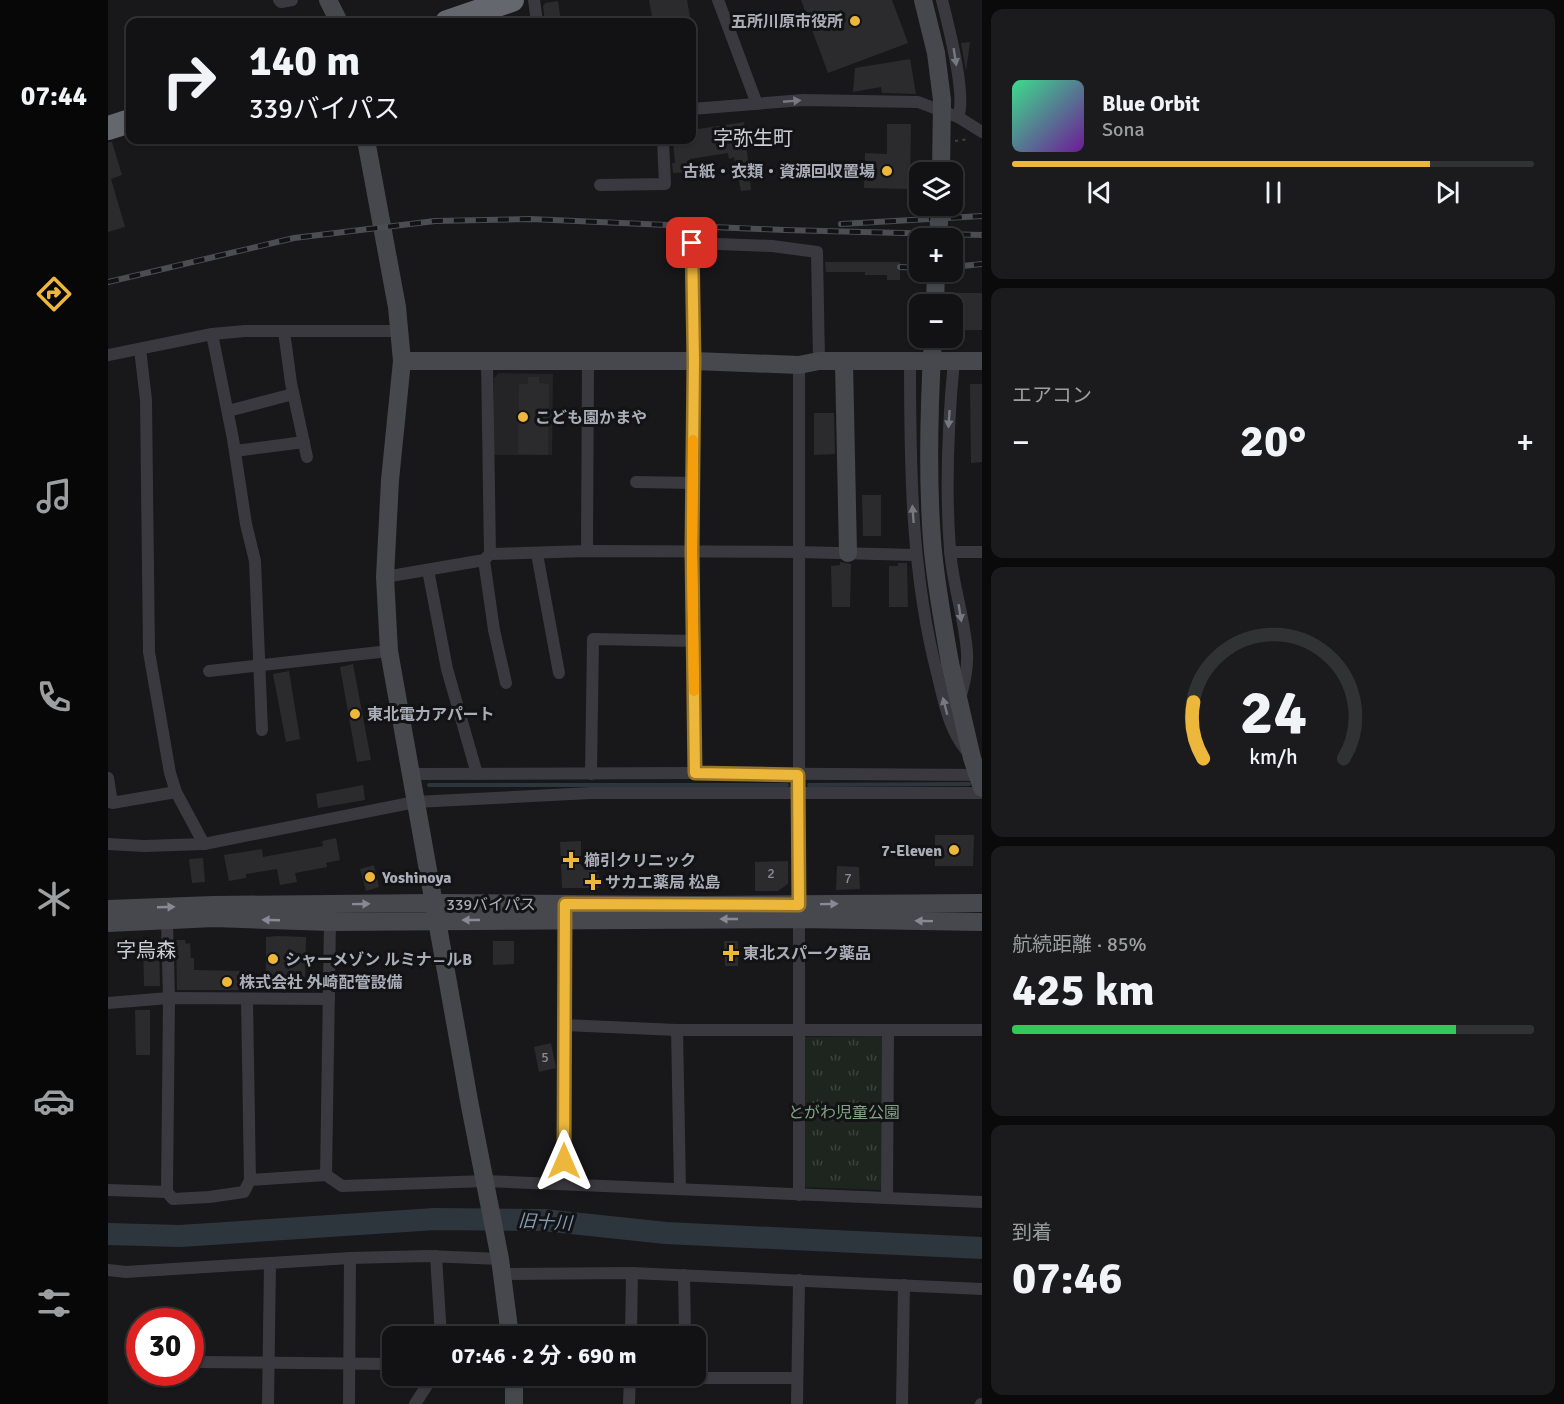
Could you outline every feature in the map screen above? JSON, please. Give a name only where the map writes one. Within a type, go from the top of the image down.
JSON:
[{"type":"highway","points":[[459,18],[512,0]]},
{"type":"highway","points":[[108,128],[126,122]]},
{"type":"street","points":[[279,0],[281,2],[292,0]]},
{"type":"street","points":[[534,0],[536,18]]},
{"type":"street","points":[[718,0],[757,104]]},
{"type":"street","points":[[923,0],[936,52],[942,100],[941,162]]},
{"type":"street","points":[[942,0],[952,38],[959,89],[960,112],[958,117]]},
{"type":"street","points":[[696,109],[803,100],[918,102],[958,117],[982,132]]},
{"type":"street","points":[[367,144],[384,226],[400,331],[402,361],[390,480],[385,577],[388,651],[468,1095],[501,1263],[509,1326]]},
{"type":"street","points":[[600,185],[665,184],[663,144]]},
{"type":"street","points":[[695,773],[692,243],[772,246],[817,252],[819,361]]},
{"type":"street","points":[[108,355],[212,334],[284,331],[400,331]]},
{"type":"street","points":[[284,331],[293,394],[307,457]]},
{"type":"street","points":[[212,334],[228,411],[246,524],[255,561],[262,730]]},
{"type":"street","points":[[933,348],[928,462],[932,541],[939,601],[950,663],[972,758],[981,783]]},
{"type":"street","points":[[140,349],[146,400],[149,652],[170,773],[176,792],[204,844]]},
{"type":"street","points":[[954,360],[948,423],[946,483],[950,552],[967,653],[966,672],[959,704]]},
{"type":"street","points":[[402,361],[694,361],[800,364],[819,361],[982,361]]},
{"type":"street","points":[[487,362],[487,557],[494,630],[506,683]]},
{"type":"street","points":[[587,551],[588,362]]},
{"type":"street","points":[[844,362],[848,553]]},
{"type":"street","points":[[910,362],[911,486],[922,602],[948,716],[961,744],[972,758]]},
{"type":"street","points":[[799,1195],[800,364]]},
{"type":"street","points":[[228,411],[293,394]]},
{"type":"street","points":[[235,451],[304,442]]},
{"type":"street","points":[[636,482],[693,483]]},
{"type":"street","points":[[385,577],[487,557],[587,551],[916,555]]},
{"type":"street","points":[[950,552],[982,552]]},
{"type":"street","points":[[537,554],[560,673]]},
{"type":"street","points":[[428,570],[447,669],[477,774]]},
{"type":"street","points":[[591,774],[593,639],[694,641]]},
{"type":"street","points":[[209,671],[388,651]]},
{"type":"street","points":[[410,774],[695,773],[981,783]]},
{"type":"street","points":[[108,778],[112,803],[176,792]]},
{"type":"street","points":[[108,844],[144,846],[204,844],[415,802],[591,793],[798,793],[981,783]]},
{"type":"street","name":"339バイパス","points":[[108,909],[213,906],[436,912],[800,912],[982,903]]},
{"type":"street","points":[[108,923],[214,918],[330,922],[436,912]]},
{"type":"street","points":[[564,1183],[565,912]]},
{"type":"street","points":[[800,912],[982,922]]},
{"type":"street","points":[[167,921],[169,999],[167,1192],[173,1199],[244,1192],[250,1180],[247,999]]},
{"type":"street","points":[[326,1175],[330,922]]},
{"type":"street","points":[[108,1003],[169,999],[329,999]]},
{"type":"street","points":[[564,1025],[677,1030],[982,1030]]},
{"type":"street","points":[[677,1030],[680,1189]]},
{"type":"street","points":[[887,1198],[888,1031]]},
{"type":"street","points":[[250,1180],[326,1175],[342,1186],[486,1181],[982,1202]]},
{"type":"street","points":[[108,1190],[167,1192]]},
{"type":"street","points":[[436,1256],[440,1326]]},
{"type":"street","points":[[108,1270],[126,1272],[350,1258],[436,1256],[632,1273],[982,1289]]},
{"type":"street","points":[[349,1404],[350,1258]]},
{"type":"street","points":[[268,1404],[270,1263]]},
{"type":"street","points":[[631,1326],[632,1273]]},
{"type":"street","points":[[684,1275],[685,1326]]},
{"type":"street","points":[[797,1404],[799,1280]]},
{"type":"street","points":[[902,1404],[904,1285]]},
{"type":"street","points":[[204,1362],[382,1364]]},
{"type":"street","points":[[706,1376],[797,1378]]},
{"type":"street","points":[[415,1404],[427,1386]]},
{"type":"street","points":[[514,1386],[514,1404]]},
{"type":"street","points":[[629,1404],[630,1386]]},
{"type":"path","points":[[950,142],[970,139]]},
{"type":"shaded area","name":"こども園かまや","points":[[499,373],[553,374],[552,455],[493,455],[494,378]]},
{"type":"green space","name":"とがわ児童公園","points":[[882,1036],[883,1190],[805,1187],[805,1037]]},
{"type":"building","points":[[649,0],[687,0],[690,18],[652,18]]},
{"type":"building","name":"五所川原市役所","points":[[801,0],[892,0],[908,43],[828,73]]},
{"type":"building","points":[[558,1],[560,18],[544,18],[543,6],[545,3]]},
{"type":"building","points":[[970,42],[966,71],[961,43]]},
{"type":"building","points":[[910,59],[916,94],[882,93],[881,87],[853,92],[855,68]]},
{"type":"building","points":[[744,122],[751,190],[741,191],[734,157],[729,159],[728,153],[690,159],[691,172],[673,173],[672,163],[675,163],[673,144],[696,144],[696,129]]},
{"type":"building","name":"古紙・衣類・資源回収置場","points":[[887,124],[911,124],[909,189],[864,188],[865,153],[887,154]]},
{"type":"building","points":[[108,142],[112,142],[122,175],[111,179],[125,227],[108,232]]},
{"type":"building","points":[[825,262],[900,262],[900,280],[887,280],[887,275],[865,275],[865,272],[826,272]]},
{"type":"building","points":[[982,293],[982,330],[963,330],[963,294],[953,294]]},
{"type":"building","points":[[528,377],[539,377],[539,383],[549,384],[548,455],[518,454],[519,384],[528,384]]},
{"type":"building","points":[[970,384],[982,384],[982,462],[971,463]]},
{"type":"building","points":[[814,413],[834,413],[835,454],[814,455]]},
{"type":"building","points":[[862,495],[881,495],[881,536],[863,536]]},
{"type":"building","points":[[840,562],[851,564],[850,607],[832,607],[831,566],[840,565]]},
{"type":"building","points":[[898,563],[907,563],[908,607],[889,607],[889,566],[898,566]]},
{"type":"building","name":"東北電力アパート","points":[[353,664],[371,760],[357,762],[340,667]]},
{"type":"building","points":[[289,671],[300,739],[286,742],[273,674]]},
{"type":"building","points":[[363,785],[365,800],[318,808],[316,794]]},
{"type":"building","name":"7-Eleven","points":[[935,835],[974,835],[973,866],[935,866]]},
{"type":"building","points":[[336,838],[340,860],[326,863],[327,867],[295,873],[297,882],[280,885],[277,869],[246,874],[246,878],[229,881],[224,855],[262,849],[263,857],[323,846],[322,841]]},
{"type":"building","name":"櫛引クリニック","points":[[581,841],[581,866],[595,866],[599,875],[599,888],[562,888],[560,842]]},
{"type":"building","points":[[203,858],[205,882],[192,883],[189,859]]},
{"type":"building","points":[[788,861],[788,884],[778,891],[755,891],[755,862]]},
{"type":"building","name":"Yoshinoya","points":[[374,865],[379,887],[366,891],[360,869]]},
{"type":"building","points":[[837,866],[859,867],[860,889],[836,890]]},
{"type":"building","points":[[266,937],[306,937],[305,988],[291,989],[291,980],[266,981]]},
{"type":"building","points":[[143,940],[159,940],[160,986],[144,986]]},
{"type":"building","points":[[176,940],[185,940],[186,944],[190,943],[194,970],[247,971],[246,990],[177,990]]},
{"type":"building","points":[[493,941],[514,941],[514,964],[493,965]]},
{"type":"building","name":"東北スパーク薬品","points":[[724,941],[738,941],[738,966],[725,966]]},
{"type":"building","points":[[135,1010],[150,1010],[150,1055],[136,1055]]},
{"type":"building","points":[[551,1043],[556,1068],[539,1072],[534,1047]]},
{"type":"waterway","points":[[809,785],[969,784]]},
{"type":"waterway","points":[[429,785],[787,785]]},
{"type":"waterway","name":"旧十川","points":[[108,1234],[180,1236],[435,1219],[543,1220],[666,1233],[982,1248]]},
{"type":"railway","points":[[841,224],[982,216]]},
{"type":"railway","points":[[108,282],[294,238],[435,221],[530,219],[784,230],[982,235]]},
{"type":"railway","points":[[963,266],[982,264]]},
{"type":"railway","points":[[900,267],[909,267]]},
{"type":"slow traffic","points":[[693,440],[694,691]]},
{"type":"place","name":"五所川原市役所","points":[[855,21]]},
{"type":"place","name":"古紙・衣類・資源回収置場","points":[[887,171]]},
{"type":"place","name":"こども園かまや","points":[[523,417]]},
{"type":"place","name":"東北電力アパート","points":[[355,714]]},
{"type":"place","name":"7-Eleven","points":[[954,850]]},
{"type":"place","name":"櫛引クリニック","points":[[571,860]]},
{"type":"place","name":"Yoshinoya","points":[[370,877]]},
{"type":"place","name":"サカエ薬局 松島","points":[[593,882]]},
{"type":"place","name":"東北スパーク薬品","points":[[731,953]]},
{"type":"place","name":"シャーメゾン ルミナ―ルB","points":[[273,959]]},
{"type":"place","name":"株式会社 外崎配管設備","points":[[227,982]]},
{"type":"district","name":"字弥生町","points":[[753,138]]},
{"type":"district","name":"字烏森","points":[[146,950]]},
{"type":"route","points":[[564,1161],[565,904],[799,905],[798,775],[695,773],[692,243]]}]
